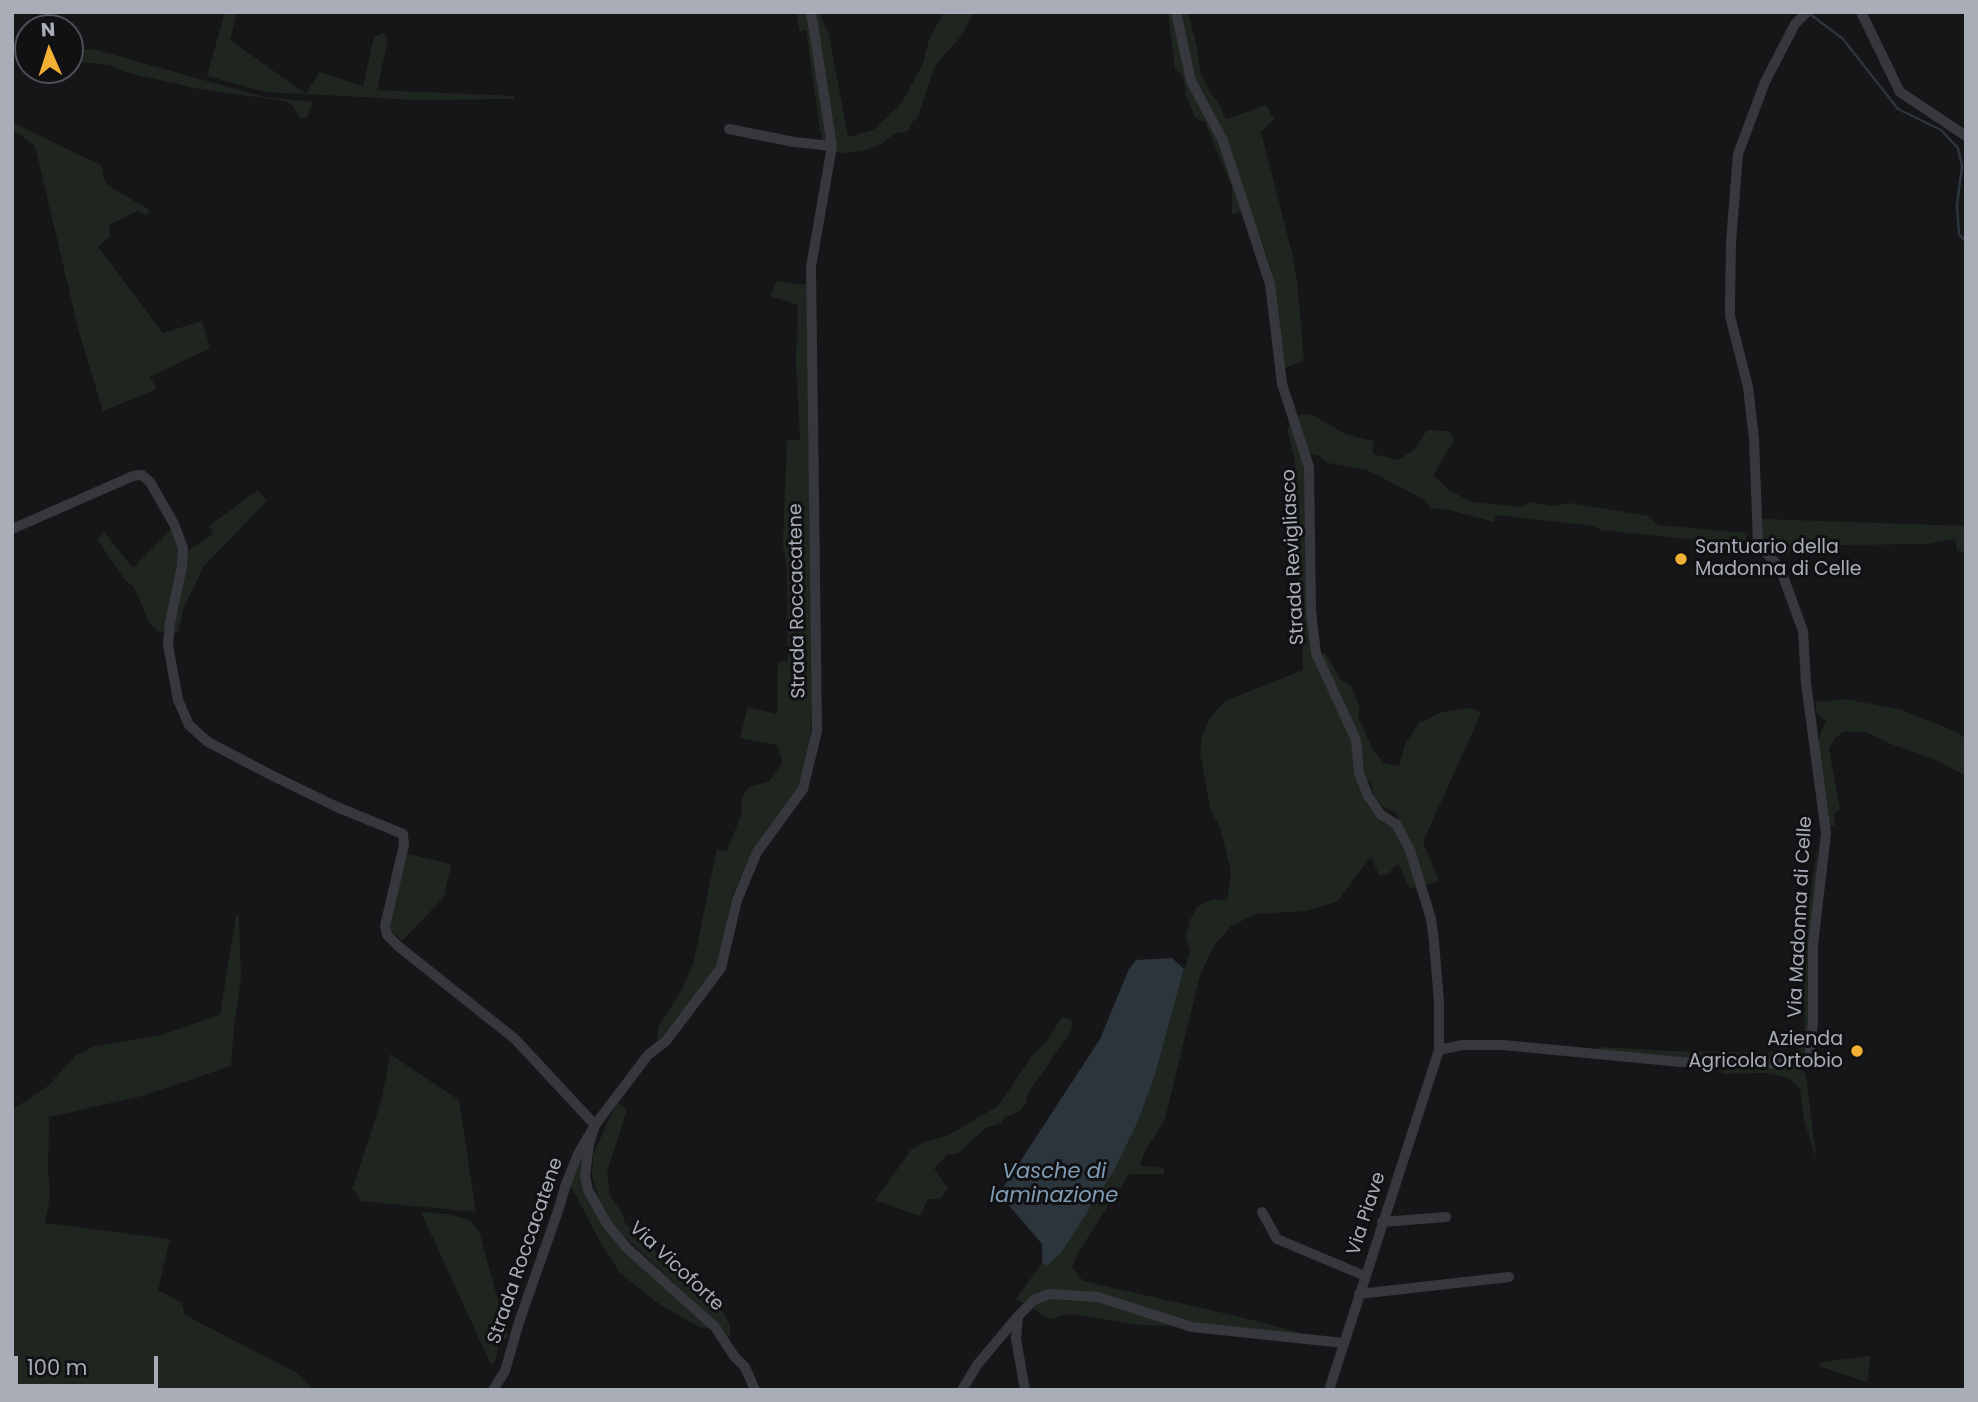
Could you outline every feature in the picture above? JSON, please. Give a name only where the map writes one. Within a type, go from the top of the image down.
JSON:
[{"type":"street","name":"Strada Roccacatene","points":[[493,1390],[505,1371],[519,1322],[578,1154],[648,1055],[666,1041],[721,968],[737,900],[757,852],[803,789],[817,731],[811,267],[832,146],[811,12]]},
{"type":"street","name":"Strada Revigliasco","points":[[1176,12],[1191,81],[1223,141],[1270,284],[1282,384],[1309,467],[1311,611],[1316,653],[1356,740],[1359,773],[1368,796],[1381,815],[1396,824],[1410,850],[1431,919],[1439,1001],[1439,1050]]},
{"type":"street","points":[[1861,12],[1900,92],[1966,136]]},
{"type":"street","name":"Via Madonna di Celle","points":[[1439,1050],[1462,1045],[1503,1045],[1681,1062],[1804,1064],[1809,1057],[1813,1023],[1813,945],[1826,832],[1806,683],[1803,631],[1780,568],[1758,544],[1754,439],[1748,387],[1730,316],[1731,242],[1738,154],[1765,82],[1795,24],[1805,14]]},
{"type":"street","points":[[729,129],[794,142],[832,146]]},
{"type":"street","points":[[12,529],[133,476],[142,475],[150,482],[174,524],[183,548],[168,645],[181,710],[192,729],[208,743],[299,789],[403,834],[404,845],[385,926],[387,934],[398,946],[515,1039],[596,1125]]},
{"type":"street","name":"Via Piave","points":[[1329,1390],[1439,1050]]},
{"type":"street","name":"Via Vicoforte","points":[[596,1125],[589,1144],[585,1177],[588,1190],[607,1224],[627,1248],[715,1327],[734,1356],[745,1367],[755,1390]]},
{"type":"street","points":[[1262,1212],[1277,1239],[1365,1276]]},
{"type":"street","points":[[1382,1222],[1446,1217]]},
{"type":"street","points":[[1359,1294],[1509,1277]]},
{"type":"street","points":[[962,1390],[976,1365],[1018,1316],[1034,1300],[1049,1294],[1098,1297],[1192,1327],[1344,1343]]},
{"type":"street","points":[[1018,1316],[1016,1339],[1025,1390]]},
{"type":"shaded area","points":[[225,12],[234,12],[236,17],[230,40],[306,94],[319,72],[363,86],[374,37],[383,33],[388,39],[377,90],[514,96],[514,99],[416,100],[266,92],[207,76]]},
{"type":"shaded area","points":[[798,12],[819,12],[829,34],[848,137],[873,130],[900,105],[922,66],[929,40],[944,12],[974,12],[962,35],[933,71],[917,119],[912,122],[908,131],[894,134],[881,144],[863,151],[847,153],[826,152],[820,130],[806,30],[800,32]]},
{"type":"shaded area","points":[[1168,12],[1188,12],[1200,72],[1222,108],[1223,116],[1228,119],[1266,105],[1274,119],[1261,132],[1292,253],[1304,361],[1284,368],[1271,269],[1250,209],[1232,214],[1232,187],[1205,122],[1195,118],[1185,94],[1182,75],[1175,69]]},
{"type":"shaded area","points":[[84,49],[93,49],[264,97],[313,102],[307,118],[300,118],[292,105],[285,101],[199,89],[124,72],[112,65],[84,62]]},
{"type":"shaded area","points":[[12,122],[102,166],[104,179],[109,186],[151,211],[145,215],[137,211],[109,225],[110,236],[98,247],[163,333],[202,321],[210,348],[150,377],[157,389],[103,411],[79,332],[35,146],[12,129]]},
{"type":"shaded area","points":[[776,281],[807,285],[812,709],[810,737],[804,772],[796,792],[767,829],[749,858],[731,899],[719,966],[657,1044],[658,1027],[680,993],[693,964],[717,849],[727,851],[741,815],[742,797],[750,786],[768,782],[782,761],[777,745],[740,738],[748,707],[777,714],[778,662],[788,661],[787,569],[783,545],[787,440],[800,440],[796,361],[798,305],[770,296]]},
{"type":"shaded area","points":[[1302,414],[1313,415],[1345,434],[1373,441],[1373,454],[1398,460],[1415,449],[1427,430],[1449,431],[1454,440],[1433,476],[1451,491],[1471,502],[1522,507],[1531,502],[1552,506],[1569,503],[1649,516],[1658,525],[1748,533],[1745,544],[1601,530],[1594,526],[1496,515],[1494,522],[1450,510],[1430,508],[1425,500],[1367,470],[1328,463],[1319,456],[1309,454],[1296,417]]},
{"type":"shaded area","points":[[1290,426],[1306,466],[1315,659],[1325,653],[1341,680],[1351,686],[1360,708],[1358,716],[1372,748],[1384,763],[1399,766],[1406,742],[1419,723],[1442,712],[1472,708],[1481,713],[1423,842],[1439,881],[1410,889],[1398,863],[1387,875],[1379,875],[1371,857],[1337,902],[1305,911],[1256,914],[1231,926],[1214,946],[1200,975],[1165,1119],[1144,1153],[1140,1166],[1164,1168],[1164,1174],[1129,1174],[1079,1251],[1072,1267],[1083,1281],[1232,1315],[1299,1332],[1298,1334],[1192,1322],[1068,1292],[1026,1305],[1016,1299],[1042,1263],[1047,1265],[1138,1121],[1154,1078],[1190,951],[1186,937],[1190,920],[1198,906],[1212,900],[1227,900],[1230,867],[1220,828],[1210,808],[1200,753],[1202,736],[1210,718],[1225,701],[1303,670],[1295,462],[1287,428]],"holes":[[[1358,780],[1371,782],[1375,799],[1395,812],[1405,834],[1380,821],[1367,805]]]},
{"type":"shaded area","points":[[258,490],[267,501],[204,566],[183,609],[178,633],[158,631],[150,624],[134,587],[125,580],[97,539],[104,532],[133,568],[173,528],[185,553],[213,534],[209,526]]},
{"type":"shaded area","points":[[1760,520],[1966,526],[1966,552],[1957,551],[1955,539],[1928,544],[1839,545],[1829,550],[1797,544],[1787,555],[1779,557],[1760,543]]},
{"type":"shaded area","points":[[1845,699],[1902,710],[1966,738],[1966,776],[1934,759],[1888,743],[1867,732],[1844,732],[1835,738],[1829,749],[1840,809],[1834,814],[1835,825],[1829,827],[1818,747],[1826,721],[1816,712],[1816,702]]},
{"type":"shaded area","points":[[1818,841],[1809,1044],[1800,1058],[1794,1061],[1681,1059],[1599,1052],[1599,1047],[1796,1053],[1805,1037],[1803,949]]},
{"type":"shaded area","points":[[405,853],[451,864],[444,897],[402,941],[390,930],[389,920]]},
{"type":"shaded area","points":[[239,915],[241,978],[231,1066],[142,1096],[49,1117],[50,1196],[45,1223],[170,1239],[158,1290],[182,1303],[185,1315],[297,1373],[314,1390],[12,1390],[12,1110],[48,1086],[76,1055],[93,1047],[161,1035],[220,1015],[236,916]]},
{"type":"shaded area","points":[[1062,1017],[1073,1021],[1071,1031],[1027,1095],[1026,1103],[1019,1112],[986,1128],[957,1154],[948,1154],[934,1168],[948,1189],[940,1199],[928,1199],[920,1216],[875,1200],[911,1150],[924,1142],[947,1136],[998,1106]]},
{"type":"shaded area","points":[[390,1054],[459,1100],[476,1212],[360,1201],[352,1190],[382,1098]]},
{"type":"shaded area","points":[[1712,1065],[1797,1066],[1806,1074],[1816,1158],[1804,1120],[1800,1088],[1786,1077],[1766,1073],[1723,1074]]},
{"type":"shaded area","points":[[617,1102],[627,1110],[607,1172],[610,1196],[622,1213],[625,1223],[725,1315],[730,1325],[730,1338],[612,1225],[600,1202],[592,1176],[593,1155]]},
{"type":"shaded area","points":[[586,1152],[591,1203],[709,1327],[702,1329],[656,1302],[620,1273],[569,1183],[581,1156]]},
{"type":"shaded area","points":[[421,1212],[449,1214],[470,1220],[479,1231],[508,1337],[498,1345],[496,1360],[491,1365]]},
{"type":"shaded area","points":[[1048,1297],[1097,1301],[1177,1326],[1141,1325],[1069,1314],[1050,1319],[1030,1307]]},
{"type":"shaded area","points":[[1871,1356],[1867,1382],[1819,1366],[1821,1362]]},
{"type":"water","name":"Vasche di laminazione","points":[[1172,958],[1184,969],[1154,1078],[1138,1121],[1114,1170],[1061,1253],[1047,1266],[1042,1263],[1042,1244],[999,1194],[1100,1039],[1129,969],[1136,960]]},
{"type":"waterway","points":[[1810,14],[1843,39],[1898,109],[1941,130],[1958,148],[1962,166],[1957,205],[1959,234],[1966,242]]},
{"type":"place","name":"Santuario della Madonna di Celle","points":[[1681,559]]},
{"type":"place","name":"Azienda Agricola Ortobio","points":[[1857,1051]]}]
